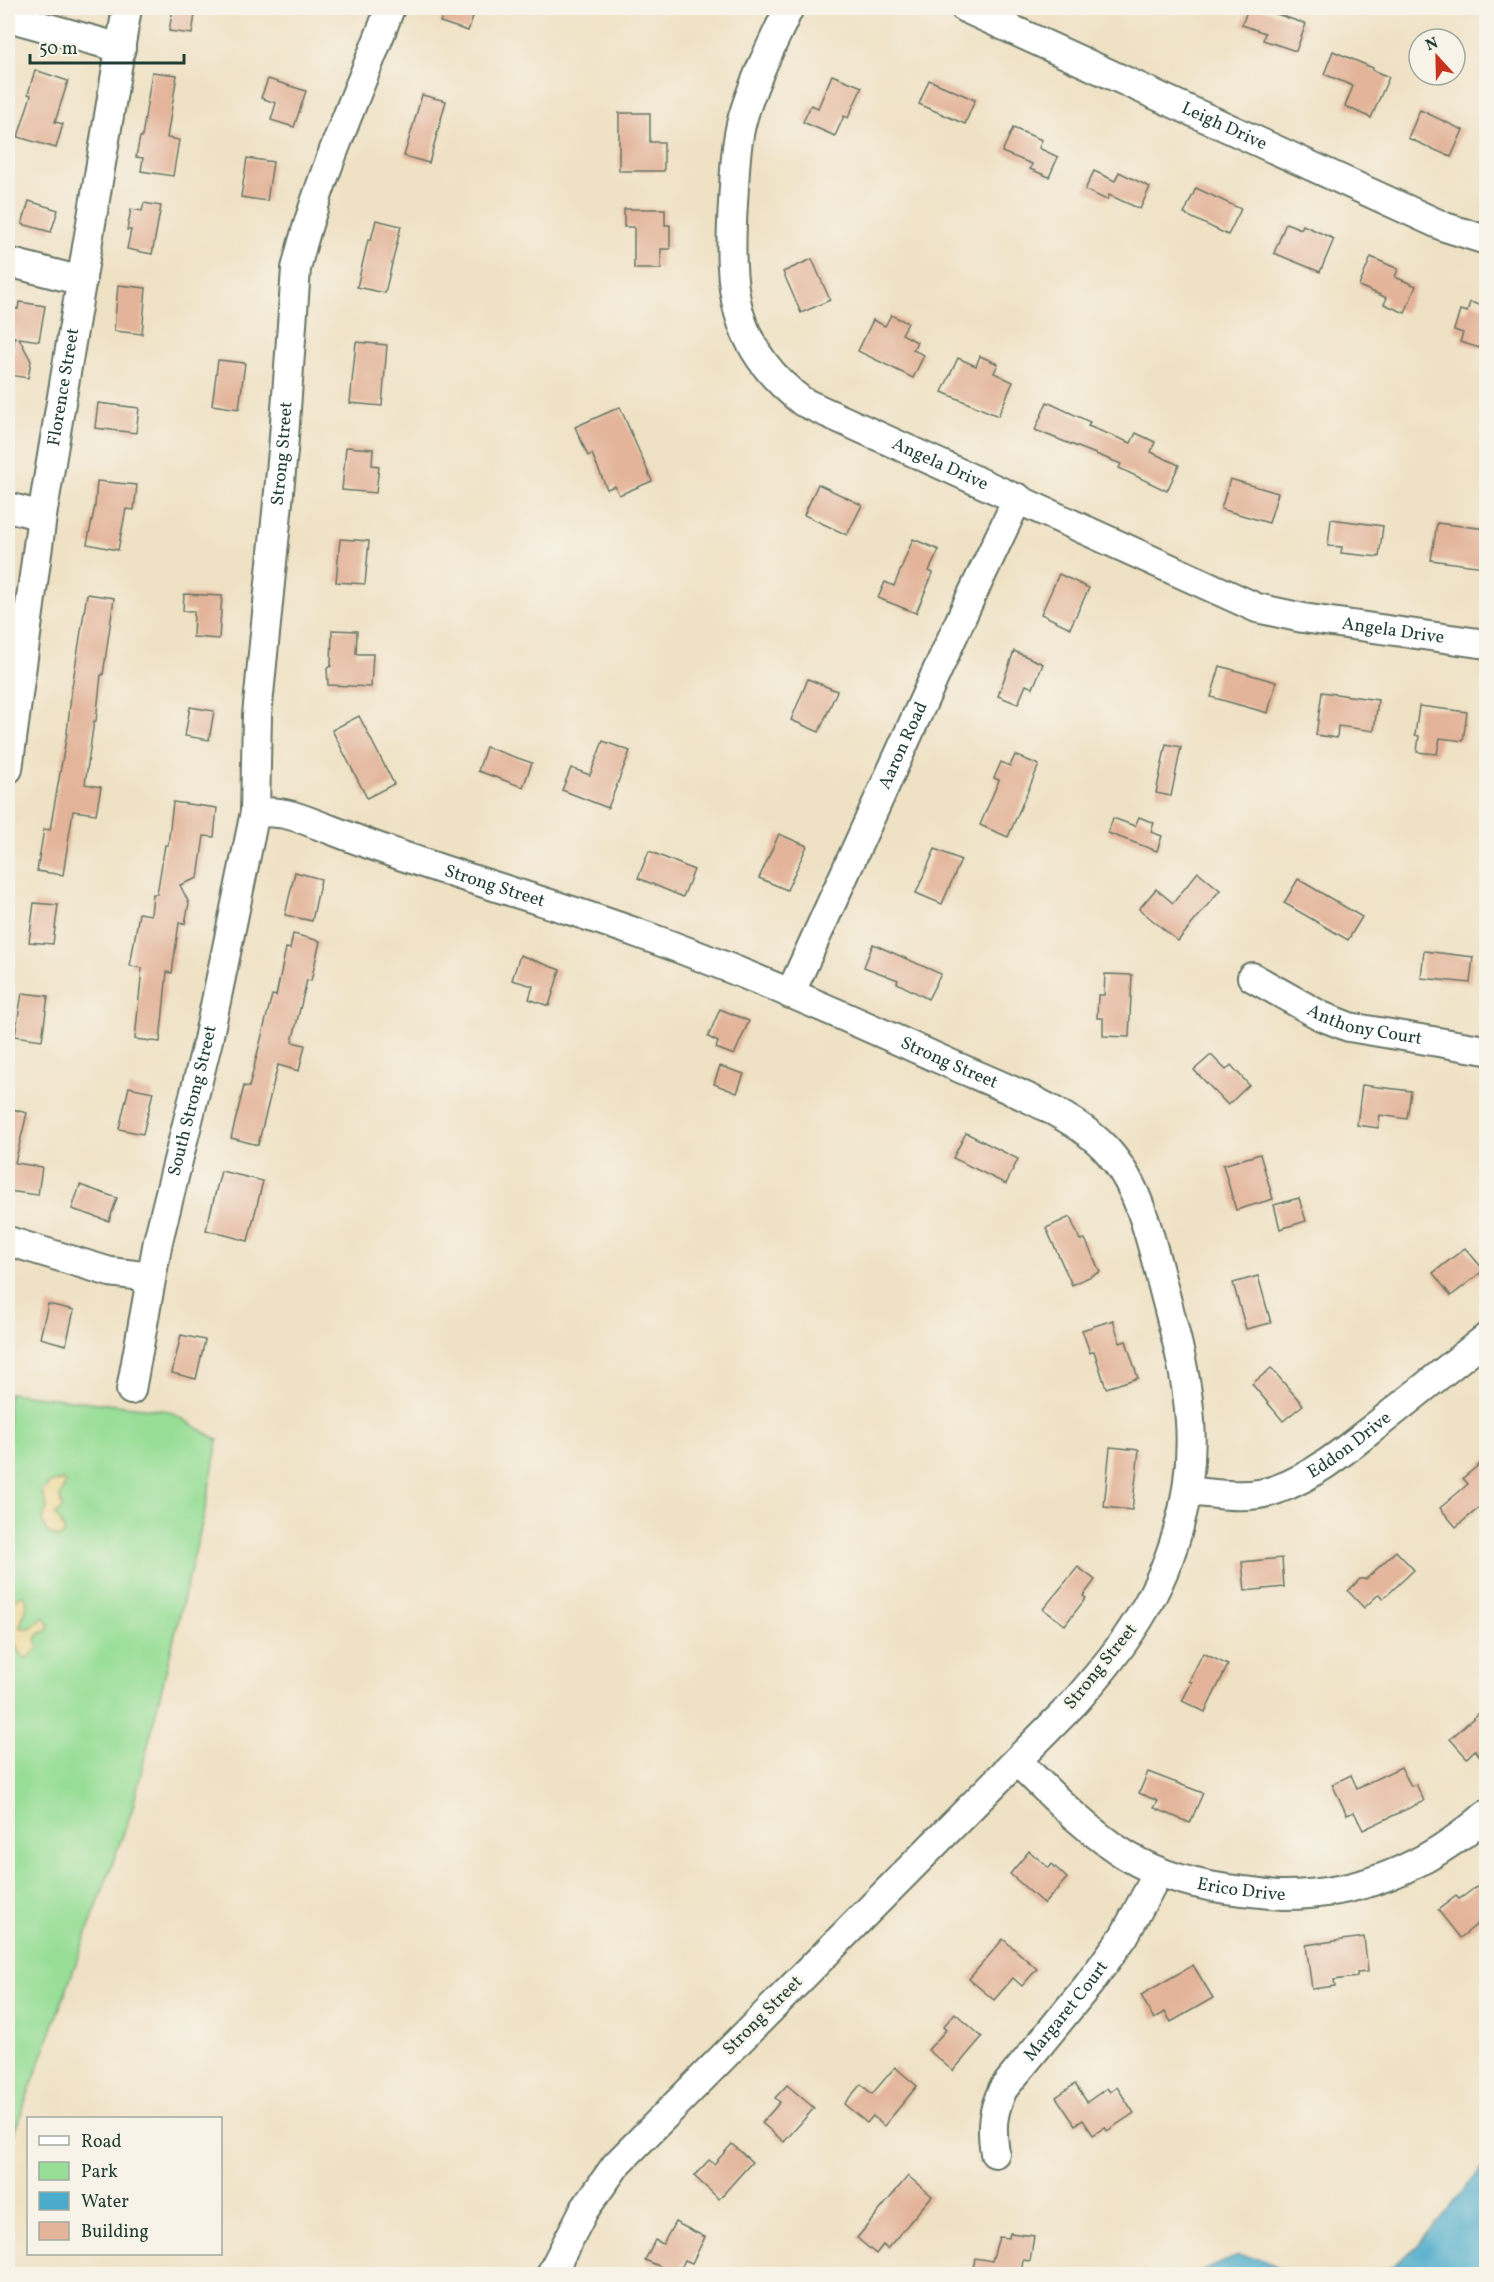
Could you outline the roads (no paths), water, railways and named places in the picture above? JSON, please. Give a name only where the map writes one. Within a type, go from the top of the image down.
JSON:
[{"type":"street","name":"Florence Street","points":[[8,769],[42,516],[127,8]]},
{"type":"street","name":"Strong Street","points":[[390,8],[324,178],[302,242],[296,269],[283,451],[257,715],[255,812],[286,814],[401,856],[610,924],[790,994],[1050,1110],[1092,1136],[1119,1165],[1131,1186],[1145,1220],[1179,1352],[1190,1419],[1190,1471],[1187,1491],[1168,1559],[1149,1602],[1133,1629],[1095,1679],[1017,1761],[616,2165],[584,2210],[550,2274]]},
{"type":"street","name":"Angela Drive","points":[[789,8],[754,82],[743,119],[736,155],[731,244],[732,281],[739,318],[750,345],[776,380],[803,402],[1257,608],[1303,618],[1486,644]]},
{"type":"street","name":"Leigh Drive","points":[[965,8],[1445,227],[1486,240]]},
{"type":"street","points":[[8,17],[121,48]]},
{"type":"street","points":[[8,262],[82,281]]},
{"type":"street","name":"Aaron Road","points":[[790,994],[1018,498]]},
{"type":"street","points":[[8,507],[42,516]]},
{"type":"street","name":"South Strong Street","points":[[131,1390],[151,1277],[208,1040],[255,812]]},
{"type":"street","name":"Anthony Court","points":[[1252,977],[1321,1016],[1348,1027],[1486,1050]]},
{"type":"street","points":[[8,1241],[110,1272],[151,1277]]},
{"type":"street","name":"Eddon Drive","points":[[1187,1491],[1251,1495],[1277,1490],[1303,1477],[1342,1452],[1486,1338]]},
{"type":"street","name":"Erico Drive","points":[[1017,1761],[1093,1832],[1127,1856],[1158,1872],[1215,1888],[1284,1895],[1329,1892],[1380,1879],[1422,1861],[1449,1845],[1486,1815]]},
{"type":"street","name":"Margaret Court","points":[[995,2153],[992,2129],[994,2108],[1003,2089],[1124,1936],[1158,1872]]},
{"type":"water","points":[[1486,2160],[1486,2274],[1382,2274],[1416,2247],[1484,2166]]},
{"type":"water","points":[[1237,2256],[1262,2258],[1287,2274],[1196,2274]]}]
